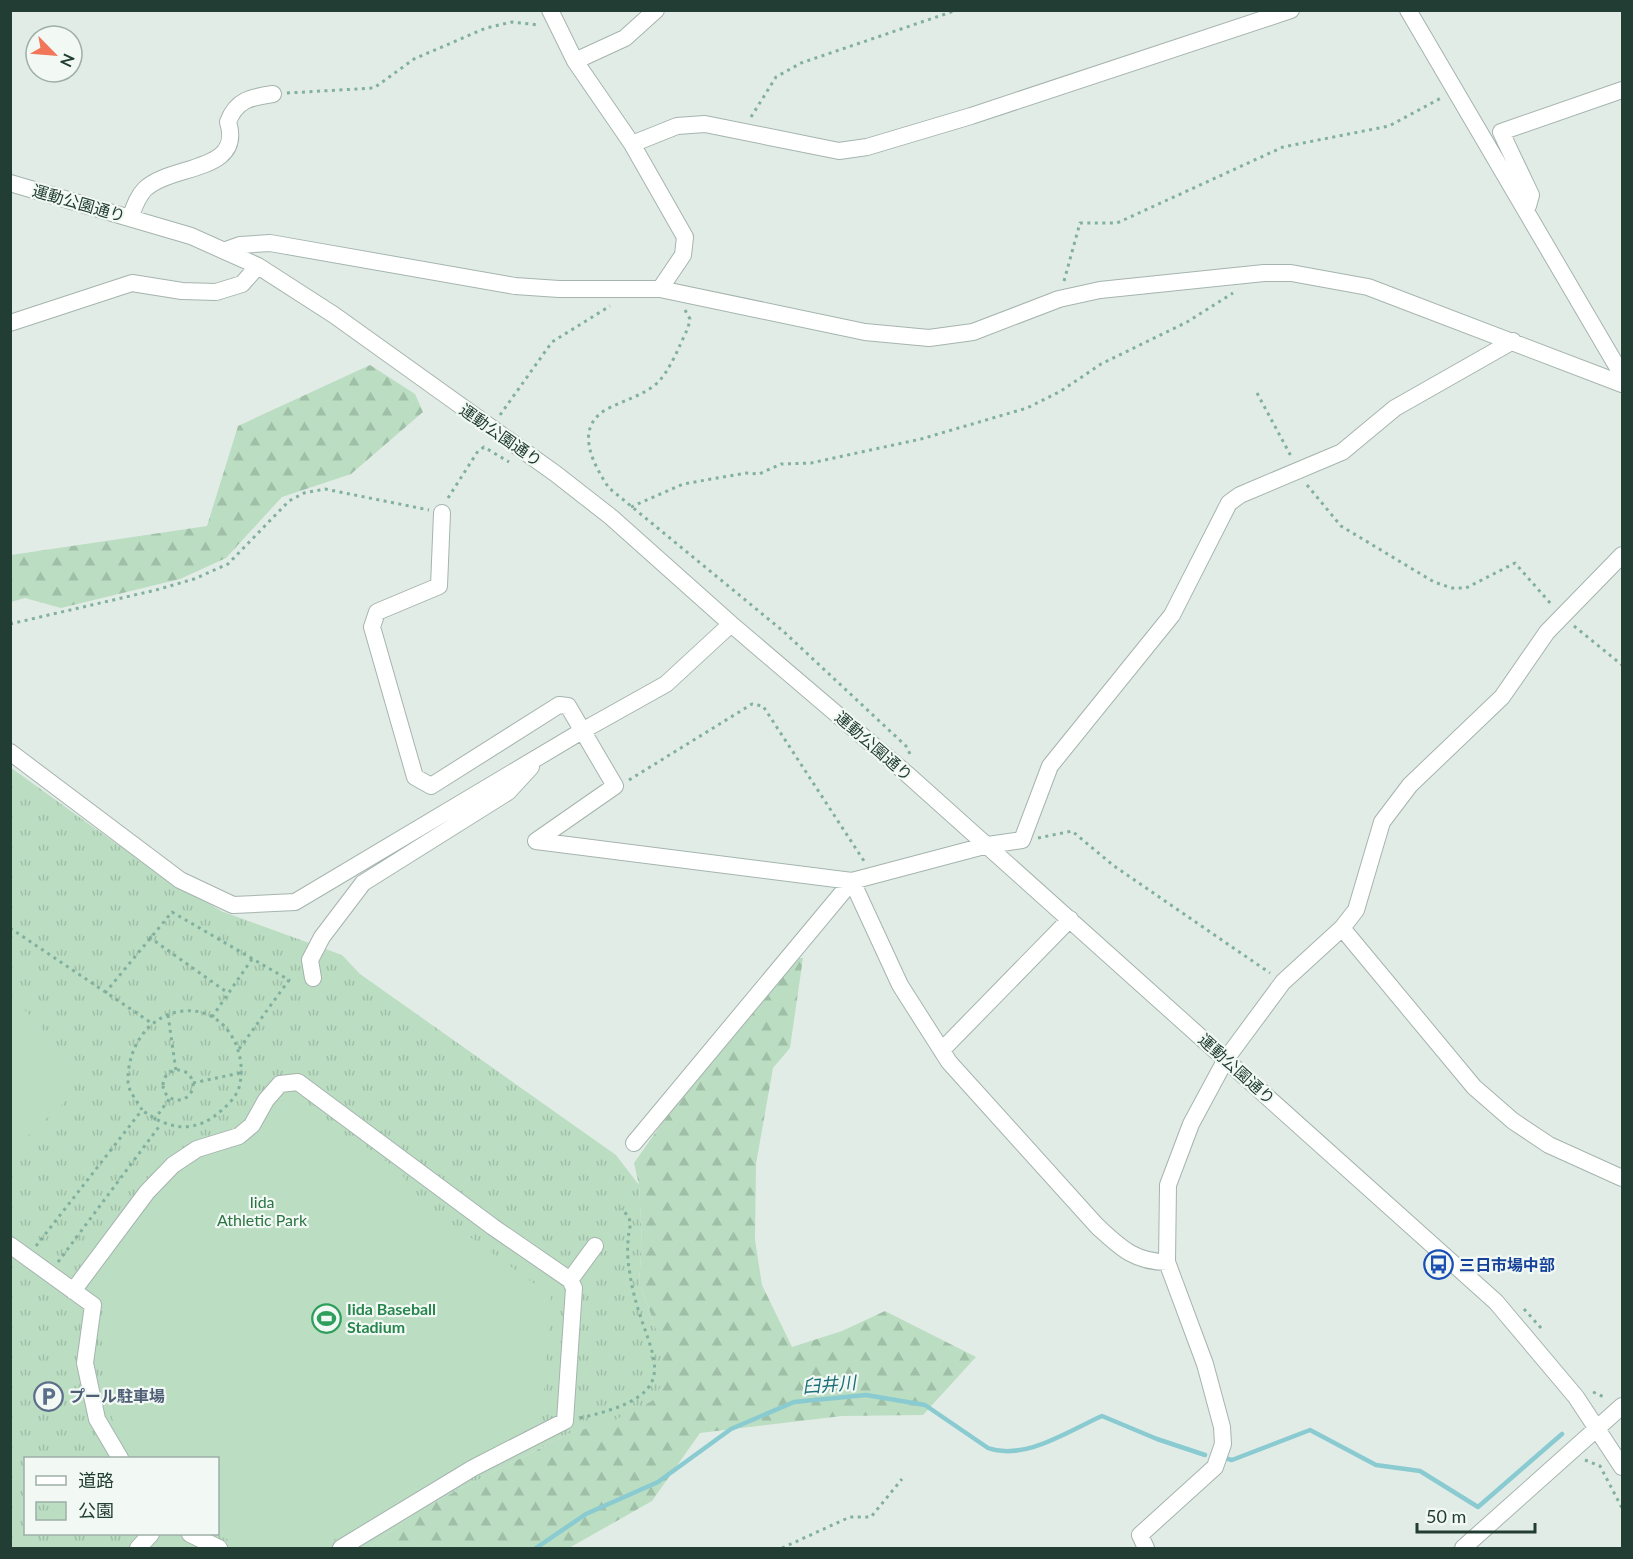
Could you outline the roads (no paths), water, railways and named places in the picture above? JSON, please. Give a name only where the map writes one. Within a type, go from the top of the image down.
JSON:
[{"type":"street","points":[[550,10],[575,62],[632,144],[685,237],[683,255],[660,289]]},
{"type":"street","points":[[575,62],[625,38],[656,10]]},
{"type":"street","points":[[632,144],[677,126],[705,124],[839,151],[867,147],[970,116],[1291,10]]},
{"type":"street","points":[[1408,10],[1623,375]]},
{"type":"street","points":[[1527,209],[1531,195],[1501,132],[1623,90]]},
{"type":"street","points":[[130,218],[137,200],[146,189],[172,174],[215,161],[225,154],[232,141],[228,122],[238,104],[253,97],[273,94]]},
{"type":"street","name":"運動公園通り","points":[[10,183],[191,236],[258,266],[334,315],[611,517],[731,624],[907,774],[1496,1302],[1576,1397],[1623,1467]]},
{"type":"street","points":[[226,250],[240,245],[270,243],[515,286],[559,289],[660,289],[864,332],[929,338],[973,332],[1059,299],[1100,290],[1264,273],[1291,273],[1368,287],[1623,384]]},
{"type":"street","points":[[10,323],[132,283],[182,291],[216,292],[242,284],[258,266]]},
{"type":"street","points":[[442,513],[439,586],[377,612],[372,627],[415,777],[431,786],[559,705],[568,706],[615,786],[536,841],[852,881],[987,845],[1022,840],[1050,766],[1172,615],[1229,503],[1240,495],[1342,452],[1395,408],[1513,341]]},
{"type":"street","points":[[1146,1548],[1140,1535],[1215,1467],[1223,1444],[1222,1427],[1205,1364],[1167,1262],[1168,1185],[1191,1124],[1226,1059],[1283,982],[1342,928],[1356,910],[1382,822],[1410,785],[1502,697],[1547,632],[1623,555]]},
{"type":"street","points":[[10,752],[180,880],[233,905],[296,902],[582,731],[666,684],[731,624]]},
{"type":"street","points":[[314,978],[310,960],[322,938],[363,883],[508,792],[542,755]]},
{"type":"street","points":[[852,881],[900,985],[949,1062],[1097,1226],[1123,1250],[1148,1262],[1167,1262]]},
{"type":"street","points":[[634,1143],[852,881]]},
{"type":"street","points":[[942,1050],[1070,919]]},
{"type":"street","points":[[1342,928],[1474,1087],[1505,1115],[1549,1145],[1623,1178]]},
{"type":"street","points":[[74,1291],[147,1192],[173,1165],[197,1149],[239,1136],[252,1125],[266,1100],[280,1084],[298,1082],[493,1227],[570,1280],[574,1288],[566,1421],[473,1468],[341,1548]]},
{"type":"street","points":[[10,1245],[93,1305],[85,1363],[97,1419],[119,1457]]},
{"type":"street","points":[[570,1280],[595,1246]]},
{"type":"street","points":[[1463,1548],[1623,1406]]},
{"type":"street","points":[[138,1548],[149,1535]]},
{"type":"street","points":[[194,1535],[219,1548]]},
{"type":"waterway","name":"臼井川","points":[[536,1548],[586,1514],[658,1482],[731,1429],[794,1402],[866,1395],[925,1405],[988,1448],[1002,1451],[1031,1448],[1102,1416],[1157,1439],[1205,1455]]},
{"type":"waterway","points":[[1228,1459],[1232,1460],[1310,1430],[1376,1465],[1420,1471],[1478,1507],[1562,1434]]},
{"type":"place","name":"三日市場中部","points":[[1438,1265]]},
{"type":"place","name":"Iida Baseball Stadium","points":[[326,1318]]},
{"type":"place","name":"プール駐車場","points":[[48,1396]]},
{"type":"park label","name":"Iida Athletic Park","points":[[262,1211]]}]
